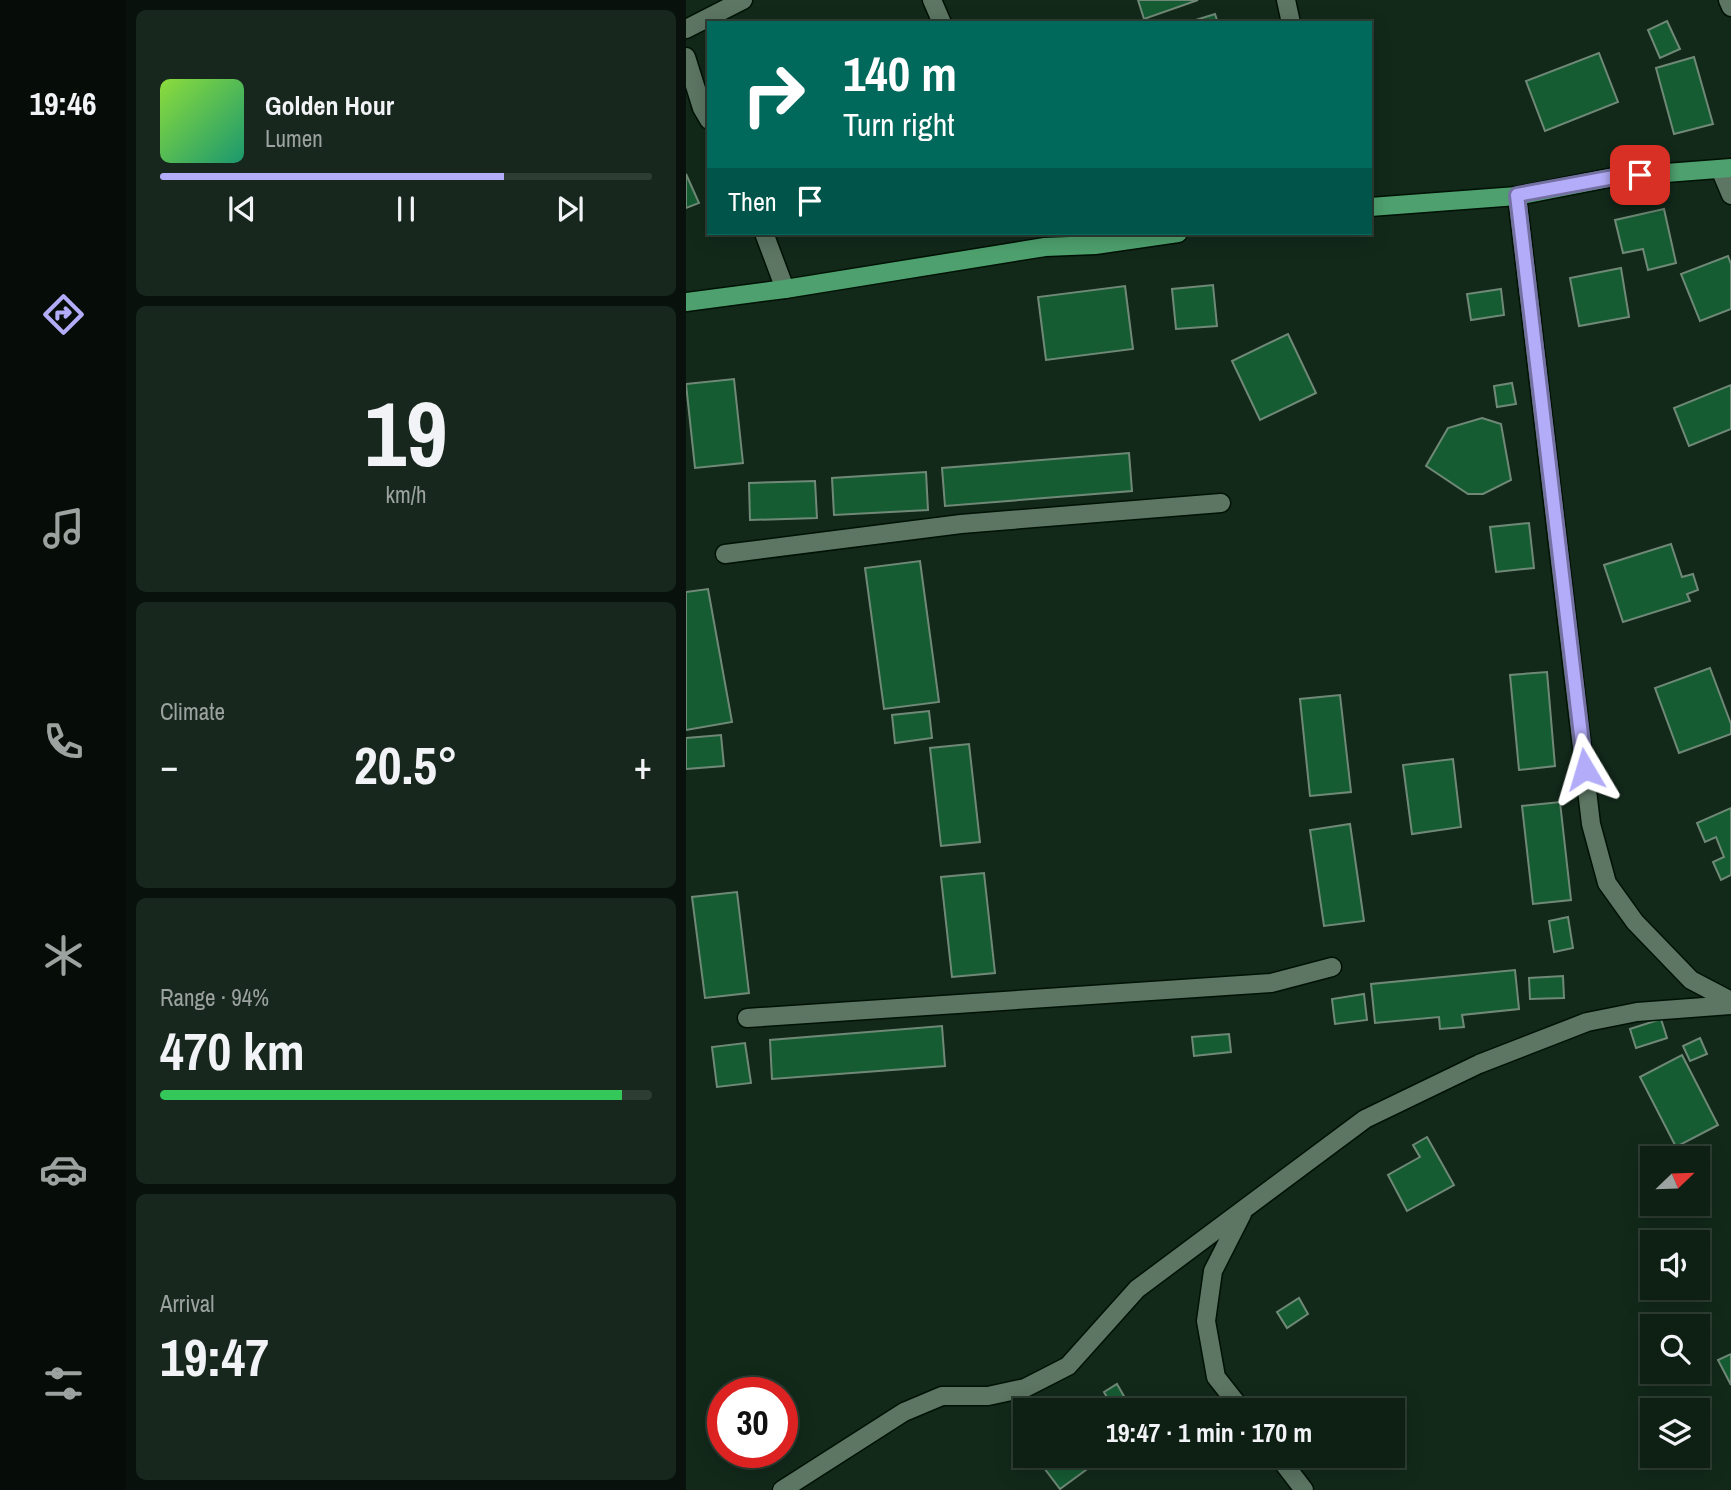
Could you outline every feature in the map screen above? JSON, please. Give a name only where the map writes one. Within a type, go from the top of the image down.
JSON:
[{"type":"main road","points":[[1372,207],[1517,195],[1614,177],[1725,168]]},
{"type":"main road","points":[[686,302],[785,289],[1043,240],[1096,245],[1164,235]]},
{"type":"street","points":[[686,29],[743,0]]},
{"type":"street","points":[[933,0],[941,21]]},
{"type":"street","points":[[1286,0],[1291,21]]},
{"type":"street","points":[[1728,0],[1731,8]]},
{"type":"street","points":[[686,57],[707,117]]},
{"type":"street","points":[[1725,168],[1731,195]]},
{"type":"street","points":[[1517,195],[1591,824],[1607,883],[1635,922],[1691,980],[1731,1003]]},
{"type":"street","points":[[765,235],[785,289]]},
{"type":"street","points":[[725,554],[961,524],[1221,503]]},
{"type":"street","points":[[747,1018],[1271,983],[1332,967]]},
{"type":"street","points":[[782,1490],[904,1412],[942,1396],[988,1396],[1025,1388],[1068,1366],[1137,1289],[1365,1119],[1479,1064],[1587,1022],[1637,1012],[1731,1003]]},
{"type":"street","points":[[1233,1398],[1216,1377],[1206,1321],[1213,1271],[1244,1210]]},
{"type":"street","points":[[1287,1468],[1304,1490]]},
{"type":"building","points":[[1138,0],[1198,0],[1144,19]]},
{"type":"building","points":[[1215,14],[1217,21],[1192,21]]},
{"type":"building","points":[[1667,21],[1680,49],[1660,58],[1648,30]]},
{"type":"building","points":[[1599,53],[1618,102],[1545,131],[1526,81]]},
{"type":"building","points":[[1694,57],[1713,124],[1674,134],[1656,68]]},
{"type":"building","points":[[686,174],[699,203],[686,208]]},
{"type":"building","points":[[1664,209],[1676,263],[1648,270],[1643,249],[1623,253],[1615,220]]},
{"type":"building","points":[[1728,256],[1731,264],[1731,309],[1700,321],[1681,274]]},
{"type":"building","points":[[1621,268],[1629,317],[1579,326],[1570,278]]},
{"type":"building","points":[[1213,285],[1217,326],[1176,329],[1172,289]]},
{"type":"building","points":[[1125,286],[1133,349],[1046,360],[1038,297]]},
{"type":"building","points":[[1501,289],[1504,315],[1471,320],[1467,294]]},
{"type":"building","points":[[1288,334],[1316,393],[1260,420],[1232,361]]},
{"type":"building","points":[[734,379],[743,463],[695,468],[686,384]]},
{"type":"building","points":[[1512,383],[1516,404],[1497,407],[1494,386]]},
{"type":"building","points":[[1731,385],[1731,429],[1689,446],[1674,408]]},
{"type":"building","points":[[1482,418],[1501,424],[1511,480],[1483,494],[1468,494],[1426,466],[1448,428]]},
{"type":"building","points":[[1129,453],[1132,491],[945,506],[942,468]]},
{"type":"building","points":[[926,472],[928,510],[834,515],[832,478]]},
{"type":"building","points":[[815,481],[817,518],[750,520],[749,483]]},
{"type":"building","points":[[1529,523],[1534,568],[1496,572],[1490,527]]},
{"type":"building","points":[[1671,544],[1682,577],[1693,574],[1698,590],[1687,594],[1690,601],[1623,622],[1604,565]]},
{"type":"building","points":[[920,561],[939,702],[884,709],[865,568]]},
{"type":"building","points":[[708,589],[732,722],[686,730],[686,592]]},
{"type":"building","points":[[1710,668],[1731,724],[1731,734],[1679,753],[1655,688]]},
{"type":"building","points":[[1547,672],[1555,766],[1519,770],[1510,675]]},
{"type":"building","points":[[1340,695],[1351,792],[1310,796],[1300,699]]},
{"type":"building","points":[[929,711],[932,738],[895,743],[892,715]]},
{"type":"building","points":[[721,735],[724,766],[686,769],[686,738]]},
{"type":"building","points":[[969,744],[980,842],[941,846],[930,748]]},
{"type":"building","points":[[1453,759],[1461,827],[1412,834],[1403,765]]},
{"type":"building","points":[[1560,802],[1571,900],[1533,904],[1522,806]]},
{"type":"building","points":[[1731,808],[1731,875],[1721,880],[1713,862],[1724,857],[1716,837],[1705,842],[1697,823]]},
{"type":"building","points":[[1350,824],[1364,921],[1324,926],[1310,830]]},
{"type":"building","points":[[984,873],[995,973],[952,977],[941,877]]},
{"type":"building","points":[[737,892],[749,993],[705,998],[692,897]]},
{"type":"building","points":[[1568,917],[1573,948],[1554,952],[1549,921]]},
{"type":"building","points":[[1515,970],[1519,1009],[1462,1015],[1464,1027],[1440,1029],[1439,1017],[1375,1023],[1371,984]]},
{"type":"building","points":[[1563,976],[1564,998],[1530,999],[1529,978]]},
{"type":"building","points":[[1364,994],[1367,1020],[1335,1024],[1332,999]]},
{"type":"building","points":[[1661,1019],[1667,1038],[1636,1048],[1630,1029]]},
{"type":"building","points":[[942,1026],[945,1066],[772,1079],[770,1040]]},
{"type":"building","points":[[1229,1034],[1231,1052],[1194,1056],[1192,1037]]},
{"type":"building","points":[[1700,1038],[1707,1054],[1690,1061],[1683,1046]]},
{"type":"building","points":[[745,1043],[751,1083],[717,1087],[712,1047]]},
{"type":"building","points":[[1682,1055],[1718,1125],[1675,1146],[1640,1077]]},
{"type":"building","points":[[1427,1137],[1454,1185],[1407,1211],[1388,1175],[1420,1157],[1413,1145]]},
{"type":"building","points":[[1299,1298],[1308,1314],[1287,1328],[1277,1312]]},
{"type":"building","points":[[1731,1354],[1731,1385],[1718,1360]]},
{"type":"building","points":[[1117,1384],[1125,1398],[1107,1398],[1104,1392]]},
{"type":"building","points":[[1044,1468],[1089,1468],[1060,1489]]},
{"type":"route","points":[[1585,769],[1517,195],[1614,177],[1640,175]]}]
